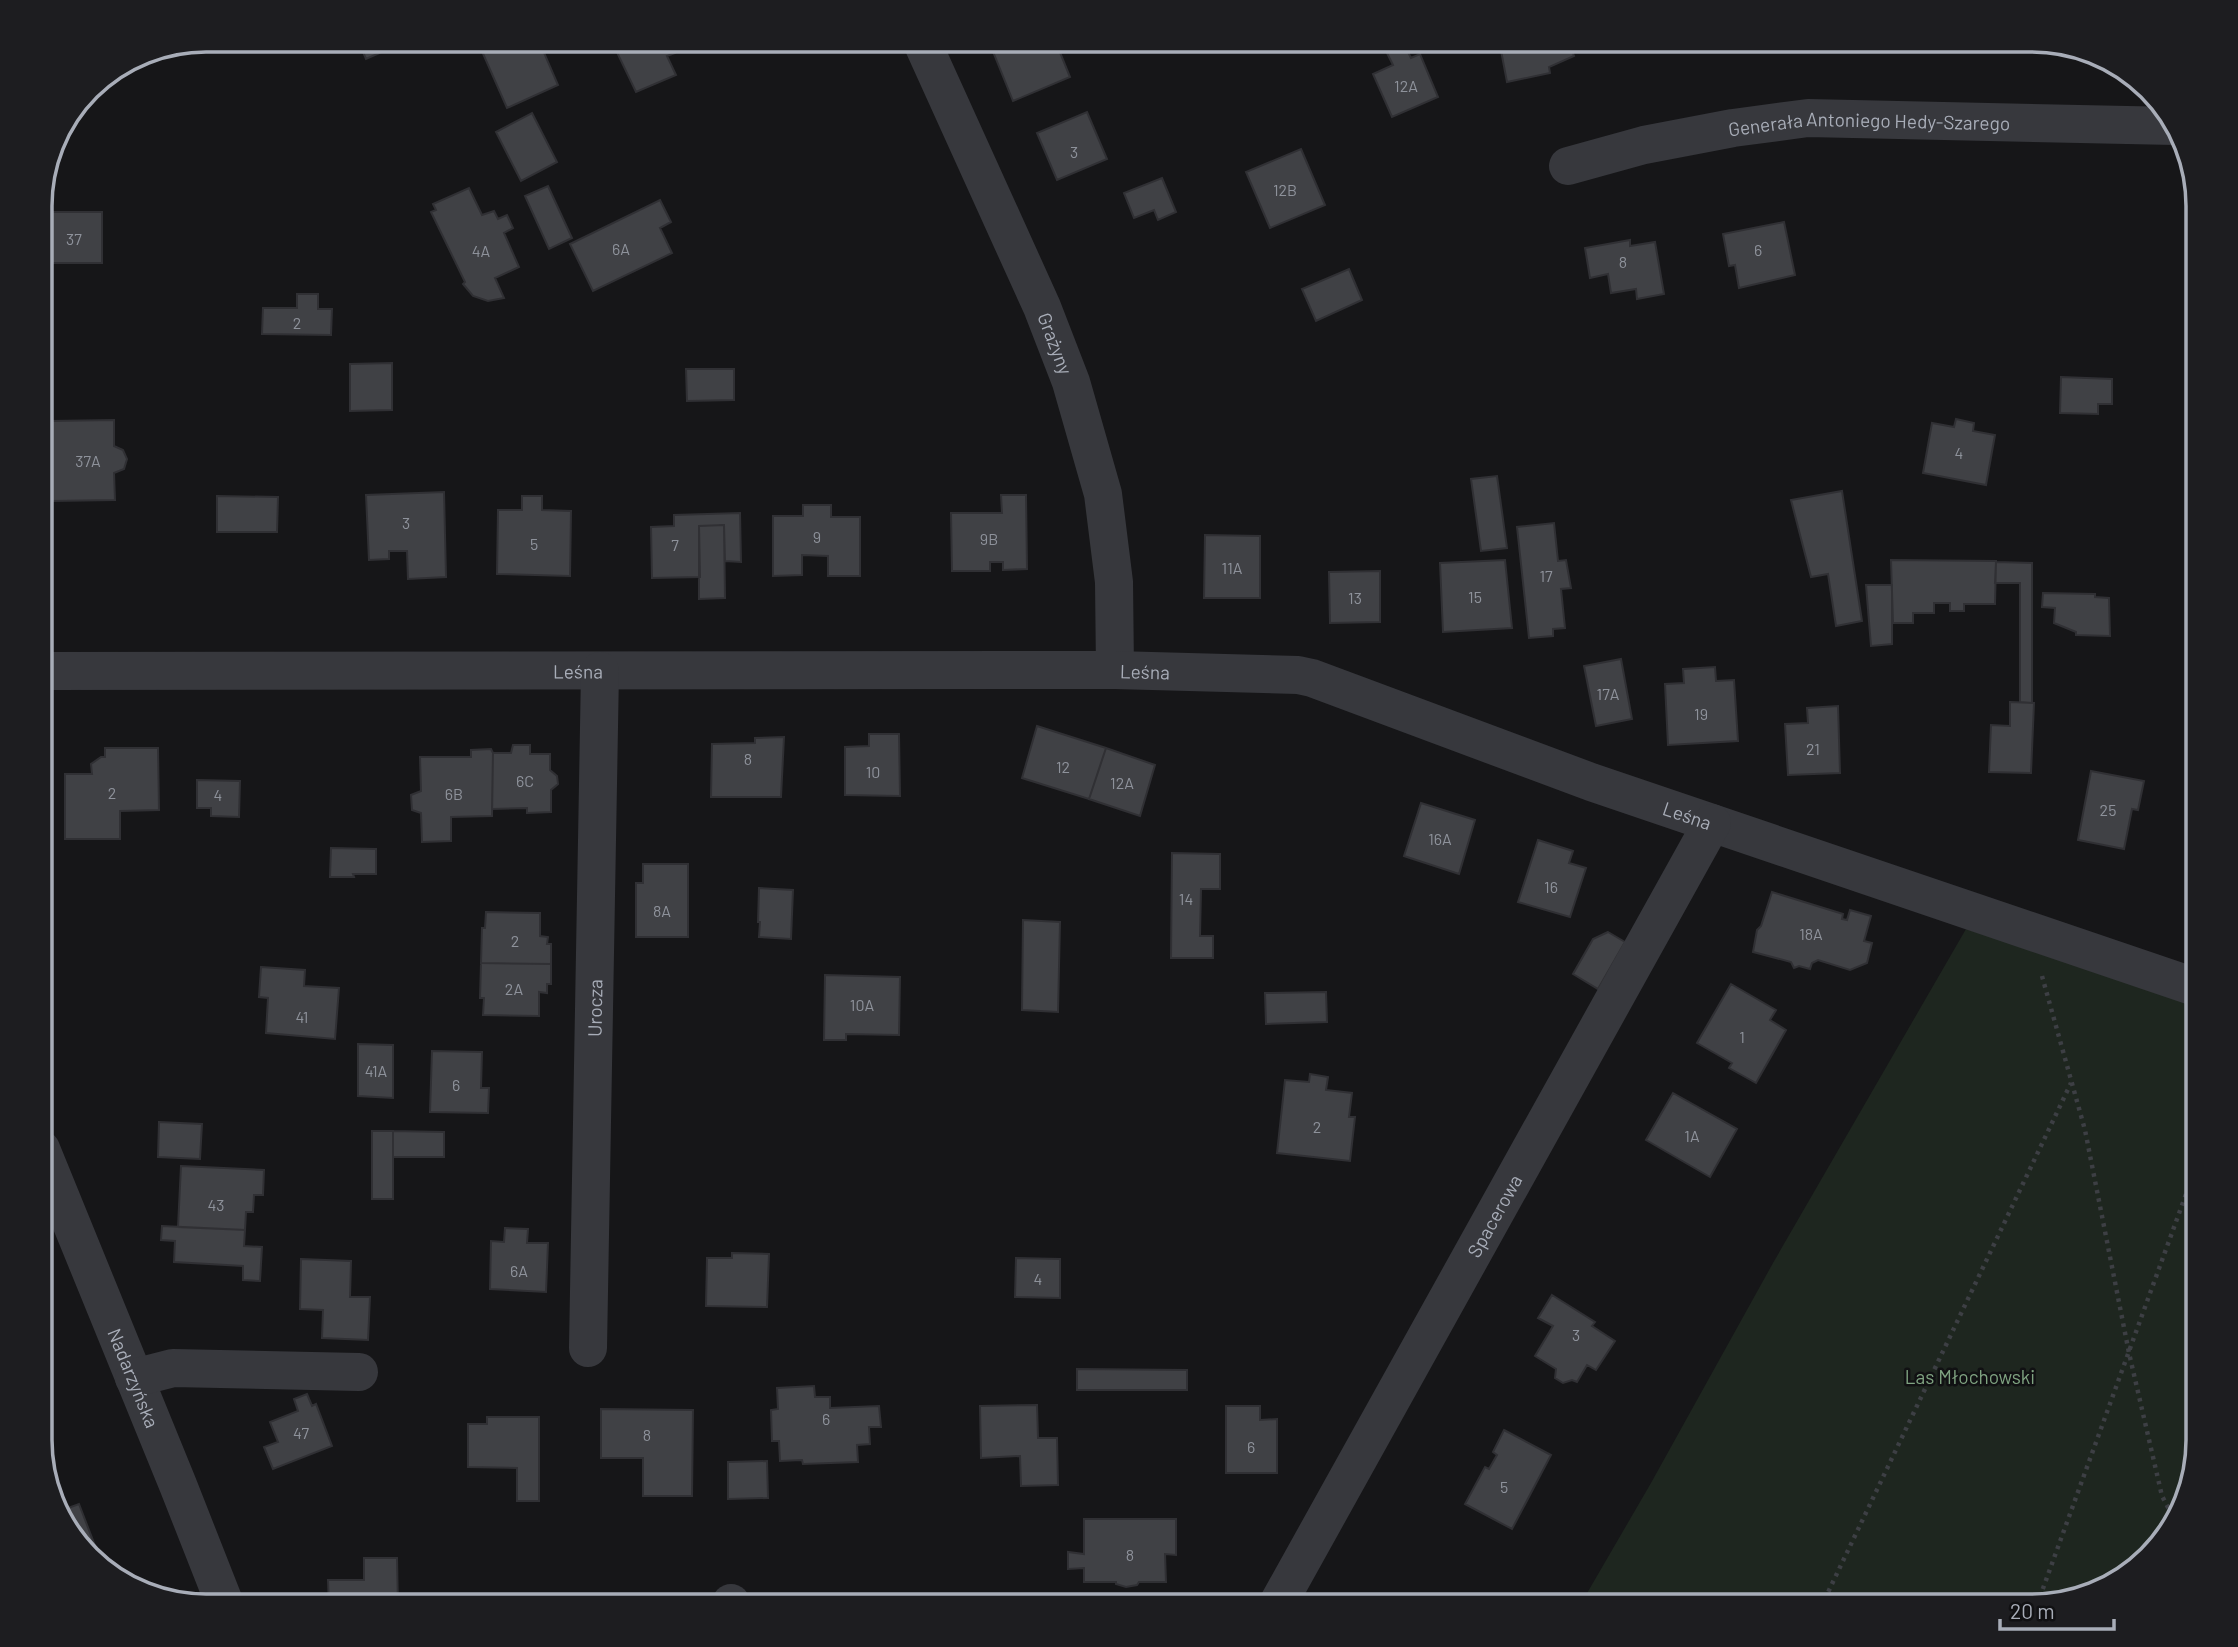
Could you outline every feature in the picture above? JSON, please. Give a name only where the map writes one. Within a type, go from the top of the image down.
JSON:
[{"type":"street","name":"Grażyny","points":[[926,52],[1042,307],[1072,382],[1103,494],[1114,582],[1115,670]]},
{"type":"street","name":"Generała Antoniego Hedy-Szarego","points":[[1569,166],[1644,145],[1733,128],[1808,118],[2163,127]]},
{"type":"street","name":"Leśna","points":[[53,671],[1115,670],[1297,675],[1312,678],[1591,782],[2186,984]]},
{"type":"street","name":"Urocza","points":[[587,1348],[600,671]]},
{"type":"street","name":"Spacerowa","points":[[1283,1594],[1712,823]]},
{"type":"street","name":"Nadarzyńska","points":[[53,1179],[221,1594]]},
{"type":"street","points":[[134,1378],[173,1368],[359,1372]]},
{"type":"path","points":[[2030,931],[2085,1130],[2129,1353],[2162,1496],[2169,1509]]},
{"type":"path","points":[[1827,1594],[2072,1082]]},
{"type":"path","points":[[2041,1593],[2186,1194]]},
{"type":"green space","name":"Las Młochowski","points":[[1966,929],[2186,999],[2186,1440],[2183,1470],[2174,1499],[2154,1534],[2125,1563],[2108,1574],[2071,1589],[2031,1594],[1587,1594],[1773,1263]]},
{"type":"building","points":[[363,52],[382,52],[366,59]]},
{"type":"building","points":[[482,52],[544,52],[558,85],[507,108]]},
{"type":"building","points":[[617,52],[674,52],[667,56],[676,75],[636,92]]},
{"type":"building","points":[[993,52],[1060,52],[1070,77],[1013,101]]},
{"type":"building","points":[[1408,52],[1411,58],[1420,54],[1438,97],[1392,117],[1373,74],[1393,65],[1387,53]]},
{"type":"building","points":[[1501,52],[1572,52],[1574,56],[1549,67],[1550,73],[1507,82]]},
{"type":"building","points":[[1087,112],[1107,159],[1057,180],[1037,133]]},
{"type":"building","points":[[532,113],[557,162],[521,181],[496,132]]},
{"type":"building","points":[[1301,149],[1325,205],[1270,228],[1246,172]]},
{"type":"building","points":[[1162,178],[1176,212],[1158,220],[1154,210],[1134,218],[1124,193]]},
{"type":"building","points":[[548,186],[572,238],[549,249],[525,196]]},
{"type":"building","points":[[469,188],[482,215],[494,211],[498,219],[507,215],[513,228],[504,233],[519,267],[495,278],[504,298],[488,301],[473,296],[463,284],[465,282],[431,212],[436,210],[433,204]]},
{"type":"building","points":[[660,200],[671,222],[660,228],[672,253],[593,291],[570,244]]},
{"type":"building","points":[[53,212],[102,212],[102,263],[53,263]]},
{"type":"building","points":[[1784,222],[1795,275],[1739,288],[1735,265],[1729,266],[1723,234]]},
{"type":"building","points":[[1630,240],[1630,246],[1655,242],[1664,294],[1637,299],[1636,289],[1611,293],[1608,274],[1590,278],[1585,248]]},
{"type":"building","points":[[1349,269],[1362,300],[1316,321],[1302,289]]},
{"type":"building","points":[[297,294],[318,294],[318,309],[332,309],[331,335],[262,334],[263,308],[297,308]]},
{"type":"building","points":[[392,363],[392,410],[350,411],[350,364]]},
{"type":"building","points":[[686,369],[734,369],[734,400],[687,401]]},
{"type":"building","points":[[2061,377],[2112,379],[2112,404],[2098,404],[2098,414],[2060,413]]},
{"type":"building","points":[[1956,419],[1974,423],[1973,431],[1995,435],[1986,485],[1923,473],[1932,423],[1954,427]]},
{"type":"building","points":[[114,420],[114,446],[123,450],[127,459],[124,469],[114,473],[115,500],[53,501],[53,421]]},
{"type":"building","points":[[1497,476],[1507,548],[1481,551],[1471,479]]},
{"type":"building","points":[[1842,491],[1862,621],[1836,626],[1828,574],[1811,577],[1791,500]]},
{"type":"building","points":[[444,492],[446,577],[408,579],[407,551],[389,551],[389,559],[369,560],[366,495]]},
{"type":"building","points":[[1001,495],[1026,495],[1027,569],[1003,570],[1003,562],[990,562],[990,571],[952,571],[951,513],[1002,513]]},
{"type":"building","points":[[217,496],[278,497],[277,532],[217,532]]},
{"type":"building","points":[[522,496],[542,496],[542,510],[571,511],[570,576],[497,574],[498,510],[522,510]]},
{"type":"building","points":[[803,505],[831,505],[831,517],[860,517],[860,576],[828,576],[828,556],[802,555],[802,575],[773,576],[773,516],[803,516]]},
{"type":"building","points":[[740,513],[741,562],[725,561],[724,525],[699,526],[700,577],[652,578],[651,527],[674,526],[674,515]]},
{"type":"building","points":[[1554,523],[1558,561],[1566,560],[1571,588],[1561,589],[1565,628],[1553,629],[1553,636],[1529,638],[1517,527]]},
{"type":"building","points":[[724,525],[725,598],[699,599],[699,526]]},
{"type":"building","points":[[1205,535],[1260,536],[1260,598],[1204,598]]},
{"type":"building","points":[[1505,560],[1512,628],[1443,632],[1440,563]]},
{"type":"building","points":[[1891,560],[1996,561],[1995,604],[1964,604],[1964,611],[1950,611],[1950,603],[1934,603],[1934,613],[1913,613],[1913,623],[1893,623]]},
{"type":"building","points":[[1996,562],[2032,563],[2032,703],[2020,702],[2020,583],[1995,583]]},
{"type":"building","points":[[1380,571],[1380,622],[1330,623],[1329,572]]},
{"type":"building","points":[[1866,585],[1892,585],[1892,644],[1871,646]]},
{"type":"building","points":[[2043,593],[2095,594],[2095,597],[2109,598],[2110,636],[2076,635],[2076,632],[2054,623],[2055,608],[2042,607]]},
{"type":"building","points":[[1621,659],[1632,719],[1596,726],[1584,666]]},
{"type":"building","points":[[1715,667],[1716,681],[1734,680],[1738,741],[1668,745],[1665,684],[1684,683],[1683,669]]},
{"type":"building","points":[[2010,702],[2034,703],[2031,773],[1989,772],[1991,725],[2010,726]]},
{"type":"building","points":[[1838,706],[1840,773],[1788,775],[1785,724],[1808,723],[1807,708]]},
{"type":"building","points":[[1037,726],[1106,748],[1089,799],[1022,778]]},
{"type":"building","points":[[869,734],[899,734],[900,796],[845,795],[845,747],[869,746]]},
{"type":"building","points":[[784,737],[781,797],[711,797],[712,744],[755,743],[755,738]]},
{"type":"building","points":[[513,745],[530,745],[530,754],[550,754],[550,770],[557,776],[558,784],[551,790],[551,812],[527,813],[527,808],[492,809],[493,753],[511,753]]},
{"type":"building","points":[[105,748],[158,748],[159,810],[120,811],[120,839],[65,839],[65,774],[92,774],[91,764],[105,757]]},
{"type":"building","points":[[1106,748],[1155,765],[1140,816],[1089,799]]},
{"type":"building","points":[[491,749],[492,816],[451,817],[451,841],[422,842],[421,813],[412,810],[411,795],[421,791],[420,757],[471,757],[471,750]]},
{"type":"building","points":[[2091,771],[2144,781],[2138,810],[2132,809],[2124,849],[2078,840]]},
{"type":"building","points":[[197,780],[240,781],[239,817],[211,816],[211,808],[197,808]]},
{"type":"building","points":[[1421,803],[1475,820],[1459,874],[1404,856]]},
{"type":"building","points":[[1538,840],[1573,851],[1569,863],[1586,868],[1570,917],[1518,902]]},
{"type":"building","points":[[331,848],[376,849],[376,874],[330,877]]},
{"type":"building","points":[[1172,853],[1220,854],[1220,889],[1201,889],[1200,936],[1213,936],[1213,958],[1171,958]]},
{"type":"building","points":[[643,864],[688,864],[688,937],[636,937],[636,883],[643,883]]},
{"type":"building","points":[[759,888],[793,890],[791,939],[759,937]]},
{"type":"building","points":[[1772,892],[1843,914],[1842,919],[1847,920],[1850,910],[1871,916],[1864,941],[1872,943],[1867,963],[1850,970],[1818,960],[1812,963],[1810,969],[1799,966],[1794,968],[1791,962],[1753,952],[1757,930],[1761,926]]},
{"type":"building","points":[[486,912],[540,913],[540,936],[548,937],[547,944],[551,944],[551,964],[481,963],[482,928],[485,928]]},
{"type":"building","points":[[1023,920],[1060,922],[1058,1012],[1022,1010]]},
{"type":"building","points":[[1608,932],[1625,942],[1598,989],[1573,974],[1593,939]]},
{"type":"building","points":[[481,963],[551,964],[551,984],[547,984],[547,993],[539,992],[539,1016],[483,1015],[484,998],[480,998]]},
{"type":"building","points":[[261,967],[305,970],[304,986],[339,988],[335,1039],[266,1033],[268,998],[259,997]]},
{"type":"building","points":[[825,975],[900,977],[899,1035],[846,1034],[846,1040],[824,1040]]},
{"type":"building","points":[[1731,984],[1776,1010],[1770,1020],[1786,1030],[1756,1083],[1729,1068],[1732,1063],[1697,1043]]},
{"type":"building","points":[[1326,992],[1327,1022],[1266,1024],[1265,993]]},
{"type":"building","points":[[358,1044],[393,1045],[393,1098],[358,1096]]},
{"type":"building","points":[[432,1051],[482,1052],[481,1088],[489,1088],[488,1113],[430,1112]]},
{"type":"building","points":[[1310,1074],[1328,1077],[1326,1090],[1352,1093],[1349,1117],[1355,1117],[1350,1161],[1277,1153],[1285,1080],[1309,1082]]},
{"type":"building","points":[[1673,1093],[1737,1129],[1710,1177],[1646,1140]]},
{"type":"building","points":[[159,1122],[202,1124],[200,1159],[158,1157]]},
{"type":"building","points":[[372,1131],[393,1131],[393,1199],[372,1199]]},
{"type":"building","points":[[393,1131],[444,1132],[444,1157],[393,1157]]},
{"type":"building","points":[[181,1166],[264,1170],[263,1195],[254,1195],[253,1212],[246,1212],[245,1230],[178,1227]]},
{"type":"building","points":[[162,1226],[245,1230],[244,1246],[262,1247],[260,1281],[243,1280],[243,1266],[174,1262],[175,1241],[161,1240]]},
{"type":"building","points":[[505,1228],[528,1229],[527,1243],[548,1243],[546,1292],[490,1289],[491,1241],[504,1242]]},
{"type":"building","points":[[732,1253],[769,1254],[767,1307],[706,1306],[707,1258],[732,1258]]},
{"type":"building","points":[[1016,1258],[1060,1259],[1060,1298],[1015,1297]]},
{"type":"building","points":[[301,1259],[351,1261],[350,1297],[370,1297],[368,1340],[322,1338],[323,1310],[300,1309]]},
{"type":"building","points":[[1552,1295],[1595,1322],[1592,1326],[1615,1341],[1596,1370],[1587,1365],[1577,1382],[1572,1380],[1563,1383],[1555,1378],[1556,1369],[1535,1356],[1553,1326],[1538,1318]]},
{"type":"building","points":[[1077,1369],[1187,1370],[1187,1390],[1077,1390]]},
{"type":"building","points":[[814,1386],[815,1397],[830,1397],[830,1408],[879,1406],[881,1427],[869,1427],[870,1444],[857,1445],[858,1462],[803,1464],[802,1460],[780,1461],[779,1441],[772,1441],[771,1410],[778,1409],[777,1388]]},
{"type":"building","points":[[307,1394],[312,1406],[316,1404],[332,1446],[273,1469],[264,1447],[278,1442],[270,1422],[298,1411],[294,1399]]},
{"type":"building","points":[[1037,1405],[1038,1438],[1057,1438],[1058,1485],[1021,1486],[1020,1456],[981,1458],[980,1406]]},
{"type":"building","points":[[1226,1406],[1260,1406],[1260,1420],[1277,1419],[1277,1473],[1226,1473]]},
{"type":"building","points":[[601,1409],[693,1410],[692,1496],[643,1496],[643,1458],[601,1458]]},
{"type":"building","points":[[487,1417],[539,1417],[539,1501],[517,1501],[517,1468],[468,1467],[468,1424],[487,1424]]},
{"type":"building","points":[[1504,1430],[1551,1455],[1512,1529],[1465,1504],[1485,1467],[1489,1469],[1497,1455],[1493,1452]]},
{"type":"building","points":[[767,1461],[768,1498],[728,1499],[728,1462]]},
{"type":"building","points":[[79,1504],[95,1546],[78,1526],[68,1508]]},
{"type":"building","points":[[1084,1519],[1176,1519],[1176,1555],[1165,1554],[1166,1582],[1139,1582],[1126,1587],[1116,1582],[1084,1582],[1084,1568],[1068,1569],[1068,1552],[1084,1554]]},
{"type":"building","points":[[364,1558],[397,1558],[398,1594],[329,1594],[328,1580],[364,1580]]}]
